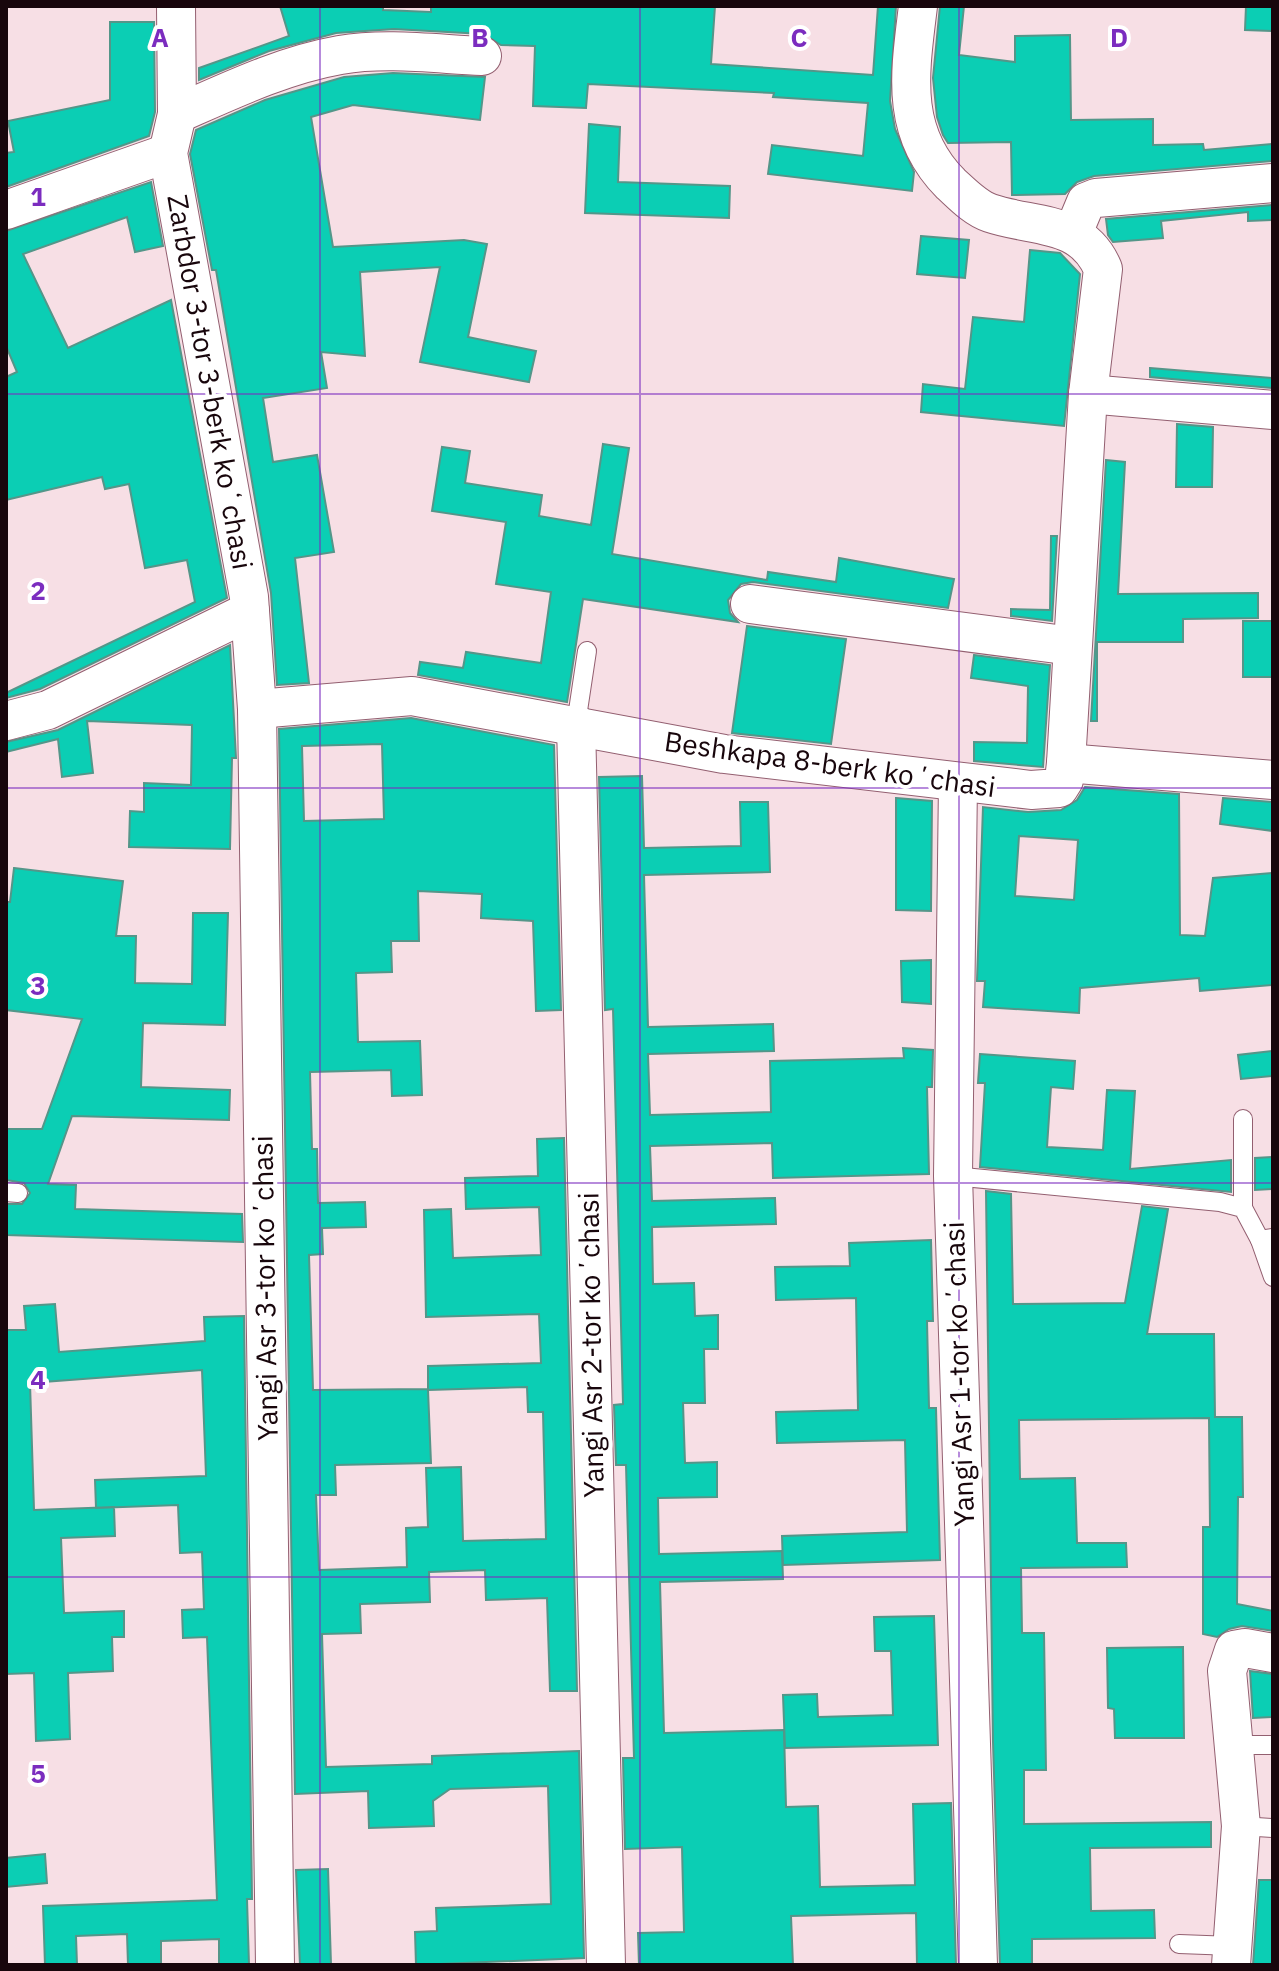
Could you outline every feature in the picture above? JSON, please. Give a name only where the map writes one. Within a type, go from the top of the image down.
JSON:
[{"type":"street","name":"Zarbdor 3-tor 3-berk koʻchasi","points":[[176,6],[177,114],[168,153],[250,611]]},
{"type":"street","points":[[918,6],[909,79],[913,113],[924,146],[943,175],[987,212],[1073,233],[1096,252],[1103,269],[1088,394],[1066,763],[1273,780]]},
{"type":"street","points":[[177,114],[253,81],[341,55],[388,51],[482,56]]},
{"type":"street","name":"Zarbdor 3-tor 3-berk koʻchasi","points":[[6,210],[168,153]]},
{"type":"street","points":[[1073,233],[1086,202],[1096,198],[1273,183]]},
{"type":"street","points":[[1088,394],[1273,410]]},
{"type":"street","points":[[750,604],[1072,646]]},
{"type":"street","points":[[6,721],[48,710],[250,611]]},
{"type":"street","name":"Yangi Asr 3-tor koʼchasi","points":[[250,611],[257,709],[275,1965]]},
{"type":"street","name":"Beshkapa 8-berk koʼchasi","points":[[257,709],[412,696],[576,724],[724,754],[1048,791],[1059,788],[1064,780],[1066,763]]},
{"type":"street","name":"Yangi Asr 2-tor koʼchasi","points":[[576,724],[606,1965]]},
{"type":"street","name":"Yangi Asr 1-tor koʼchasi","points":[[958,782],[953,1176],[978,1965]]},
{"type":"street","points":[[1232,1955],[1257,1827],[1233,1745],[1228,1657],[1234,1650],[1245,1648],[1273,1653]]},
{"type":"lane","points":[[576,724],[587,651]]},
{"type":"lane","points":[[1243,1119],[1243,1208],[1266,1239],[1273,1277]]},
{"type":"lane","points":[[953,1176],[1220,1202],[1243,1208]]},
{"type":"lane","points":[[1233,1745],[1273,1745]]},
{"type":"lane","points":[[1179,1944],[1232,1955]]},
{"type":"building","points":[[280,6],[383,6],[383,10],[431,12],[431,6],[715,6],[711,64],[873,75],[878,6],[896,6],[890,101],[895,129],[914,172],[912,191],[768,174],[772,145],[863,156],[868,103],[773,97],[774,93],[588,84],[586,108],[533,106],[535,46],[501,45],[483,34],[394,29],[336,33],[269,51],[199,80],[199,68],[289,36]]},
{"type":"building","points":[[940,6],[964,6],[959,55],[1015,62],[1015,36],[1070,35],[1071,120],[1153,119],[1153,145],[1203,144],[1204,150],[1273,144],[1273,161],[1094,176],[1077,182],[1065,194],[1012,195],[1011,142],[948,143],[943,135],[937,117],[933,78]]},
{"type":"building","points":[[1246,6],[1273,6],[1273,31],[1245,30]]},
{"type":"building","points":[[110,22],[154,22],[155,112],[149,136],[6,187],[6,153],[14,152],[8,121],[110,100]]},
{"type":"building","points":[[393,73],[485,77],[480,120],[353,105],[311,117],[333,247],[464,240],[487,244],[468,337],[536,351],[529,382],[420,362],[440,267],[360,272],[365,356],[321,352],[327,388],[263,398],[273,462],[317,455],[334,552],[295,558],[309,683],[277,685],[271,593],[216,270],[212,270],[190,154],[196,130],[265,100],[344,77]]},
{"type":"building","points":[[589,124],[620,127],[618,182],[730,186],[729,218],[585,213]]},
{"type":"building","points":[[151,182],[163,246],[135,252],[127,217],[23,254],[68,348],[171,300],[227,598],[40,689],[6,698],[6,693],[195,602],[187,560],[145,568],[129,484],[105,489],[102,477],[6,500],[6,377],[17,372],[6,346],[6,231]]},
{"type":"building","points":[[1273,205],[1273,220],[1248,221],[1248,212],[1161,221],[1163,238],[1113,242],[1108,235],[1106,219]]},
{"type":"building","points":[[921,236],[969,240],[965,278],[917,274]]},
{"type":"building","points":[[1030,250],[1060,253],[1080,274],[1064,426],[921,412],[923,384],[965,389],[973,317],[1024,322]]},
{"type":"building","points":[[1150,368],[1273,378],[1273,388],[1150,377]]},
{"type":"building","points":[[1177,424],[1213,427],[1212,487],[1176,487]]},
{"type":"building","points":[[603,444],[629,448],[612,554],[767,580],[768,572],[836,582],[839,558],[954,579],[948,608],[753,582],[741,584],[728,600],[730,613],[738,622],[583,599],[567,702],[418,675],[420,662],[463,668],[466,652],[541,663],[551,592],[496,584],[506,522],[432,511],[442,447],[470,451],[465,483],[542,495],[539,516],[591,525]]},
{"type":"building","points":[[1106,460],[1125,462],[1118,594],[1258,593],[1258,618],[1183,619],[1183,642],[1097,642],[1097,721],[1091,721]]},
{"type":"building","points":[[1051,536],[1057,536],[1052,621],[1011,616],[1011,609],[1050,610]]},
{"type":"building","points":[[1243,621],[1273,621],[1273,677],[1243,677]]},
{"type":"building","points":[[747,626],[846,639],[831,744],[732,733]]},
{"type":"building","points":[[230,645],[236,758],[232,758],[230,849],[129,847],[130,811],[144,812],[144,783],[191,785],[192,725],[87,721],[93,773],[62,777],[58,739],[6,752],[6,742],[58,730]]},
{"type":"building","points":[[974,655],[1050,665],[1043,767],[974,761],[974,742],[1027,743],[1028,686],[971,678]]},
{"type":"building","points":[[411,718],[554,745],[561,1010],[536,1011],[533,921],[481,918],[482,894],[418,891],[419,941],[391,941],[392,972],[356,973],[358,1042],[420,1041],[422,1095],[392,1096],[391,1070],[310,1072],[312,1149],[317,1149],[318,1203],[365,1202],[366,1227],[322,1228],[323,1254],[309,1255],[313,1390],[428,1389],[428,1366],[541,1363],[539,1314],[426,1317],[424,1210],[451,1209],[453,1258],[541,1255],[539,1207],[466,1209],[465,1178],[538,1176],[537,1139],[564,1138],[577,1691],[550,1691],[547,1598],[486,1600],[485,1570],[429,1572],[430,1602],[360,1604],[361,1633],[322,1634],[326,1767],[432,1764],[432,1756],[579,1751],[584,1958],[416,1965],[415,1932],[437,1931],[436,1908],[551,1904],[548,1786],[450,1789],[433,1801],[434,1826],[369,1828],[368,1791],[295,1794],[279,729]],"holes":[[[382,744],[384,819],[304,821],[302,746]],[[527,1387],[528,1412],[543,1412],[546,1539],[463,1541],[461,1467],[426,1468],[428,1527],[406,1528],[407,1567],[319,1570],[316,1495],[336,1495],[335,1465],[431,1463],[428,1390]]]},
{"type":"building","points":[[642,776],[644,848],[741,846],[740,802],[768,802],[770,872],[644,875],[648,1027],[773,1024],[774,1051],[648,1054],[650,1115],[771,1112],[770,1061],[904,1058],[903,1048],[933,1050],[932,1087],[927,1087],[929,1174],[773,1178],[772,1143],[650,1146],[652,1201],[775,1198],[776,1224],[652,1227],[653,1284],[694,1283],[695,1316],[718,1315],[718,1349],[704,1349],[705,1403],[683,1403],[685,1463],[717,1462],[717,1497],[658,1498],[659,1554],[782,1551],[783,1579],[660,1582],[664,1733],[784,1730],[786,1807],[818,1806],[820,1887],[915,1885],[913,1804],[951,1803],[956,1965],[917,1965],[916,1913],[791,1916],[793,1965],[639,1965],[638,1933],[684,1932],[682,1847],[625,1849],[623,1758],[634,1758],[626,1465],[616,1465],[614,1405],[623,1404],[613,1009],[605,1010],[599,777]]},
{"type":"building","points":[[1085,787],[1179,794],[1180,935],[1205,936],[1213,878],[1273,873],[1273,985],[1200,991],[1199,978],[1080,988],[1079,1013],[983,1007],[985,981],[977,981],[983,807],[1028,812],[1061,810],[1077,800]],"holes":[[[1019,836],[1078,840],[1074,900],[1015,896]]]},
{"type":"building","points":[[896,798],[932,801],[931,911],[896,910]]},
{"type":"building","points":[[1223,798],[1273,802],[1273,831],[1220,824]]},
{"type":"building","points":[[14,868],[123,881],[116,936],[136,936],[135,983],[192,984],[193,913],[228,913],[225,1025],[143,1023],[141,1087],[230,1090],[229,1120],[72,1116],[48,1184],[76,1185],[75,1209],[242,1214],[243,1242],[6,1235],[6,1204],[22,1204],[30,1193],[24,1183],[6,1180],[6,1129],[42,1129],[82,1019],[6,1010],[6,902],[10,902]]},
{"type":"building","points":[[931,960],[931,1004],[902,1002],[901,961]]},
{"type":"building","points":[[1273,1051],[1273,1076],[1241,1079],[1238,1055]]},
{"type":"building","points":[[980,1054],[1075,1061],[1073,1089],[1051,1087],[1047,1147],[1103,1150],[1107,1090],[1135,1091],[1130,1169],[1231,1160],[1231,1192],[980,1167],[985,1083],[978,1083]]},
{"type":"building","points":[[1273,1157],[1273,1189],[1255,1190],[1255,1158]]},
{"type":"building","points":[[986,1191],[1011,1194],[1013,1304],[1125,1303],[1142,1206],[1168,1209],[1147,1334],[1214,1334],[1215,1417],[1242,1417],[1243,1497],[1238,1497],[1237,1604],[1273,1611],[1273,1631],[1242,1626],[1229,1629],[1217,1637],[1203,1634],[1203,1527],[1210,1527],[1209,1418],[1019,1420],[1020,1479],[1075,1478],[1077,1543],[1126,1543],[1127,1567],[1021,1568],[1022,1633],[1044,1633],[1046,1770],[1024,1770],[1024,1824],[1211,1822],[1211,1847],[1090,1848],[1091,1911],[1154,1910],[1155,1938],[1032,1939],[1032,1965],[1000,1965],[993,1742]]},
{"type":"building","points":[[931,1240],[933,1321],[927,1321],[929,1408],[936,1408],[940,1560],[783,1565],[782,1536],[907,1532],[905,1440],[777,1443],[776,1412],[858,1410],[856,1298],[776,1300],[775,1267],[850,1266],[849,1243]]},
{"type":"building","points":[[55,1304],[59,1352],[205,1341],[204,1317],[244,1316],[252,1899],[247,1899],[249,1965],[219,1965],[219,1939],[161,1941],[161,1965],[128,1965],[127,1934],[76,1936],[77,1965],[45,1965],[43,1906],[217,1900],[207,1637],[183,1638],[182,1610],[204,1609],[202,1552],[180,1553],[178,1505],[114,1507],[115,1536],[61,1538],[64,1613],[124,1611],[124,1637],[112,1637],[113,1671],[68,1673],[70,1739],[36,1741],[34,1673],[6,1674],[6,1330],[26,1330],[24,1306]],"holes":[[[202,1370],[206,1476],[95,1480],[96,1508],[34,1510],[30,1383]]]},
{"type":"building","points":[[934,1616],[938,1745],[785,1748],[783,1695],[817,1694],[818,1717],[893,1715],[891,1651],[875,1651],[874,1617]]},
{"type":"building","points":[[1183,1647],[1184,1738],[1115,1738],[1114,1709],[1108,1708],[1107,1648]]},
{"type":"building","points":[[1250,1671],[1273,1674],[1273,1717],[1253,1718]]},
{"type":"building","points":[[45,1854],[47,1883],[6,1887],[6,1858]]},
{"type":"building","points":[[328,1869],[331,1965],[300,1965],[296,1870]]},
{"type":"building","points":[[1259,1880],[1273,1880],[1273,1965],[1253,1965]]}]
